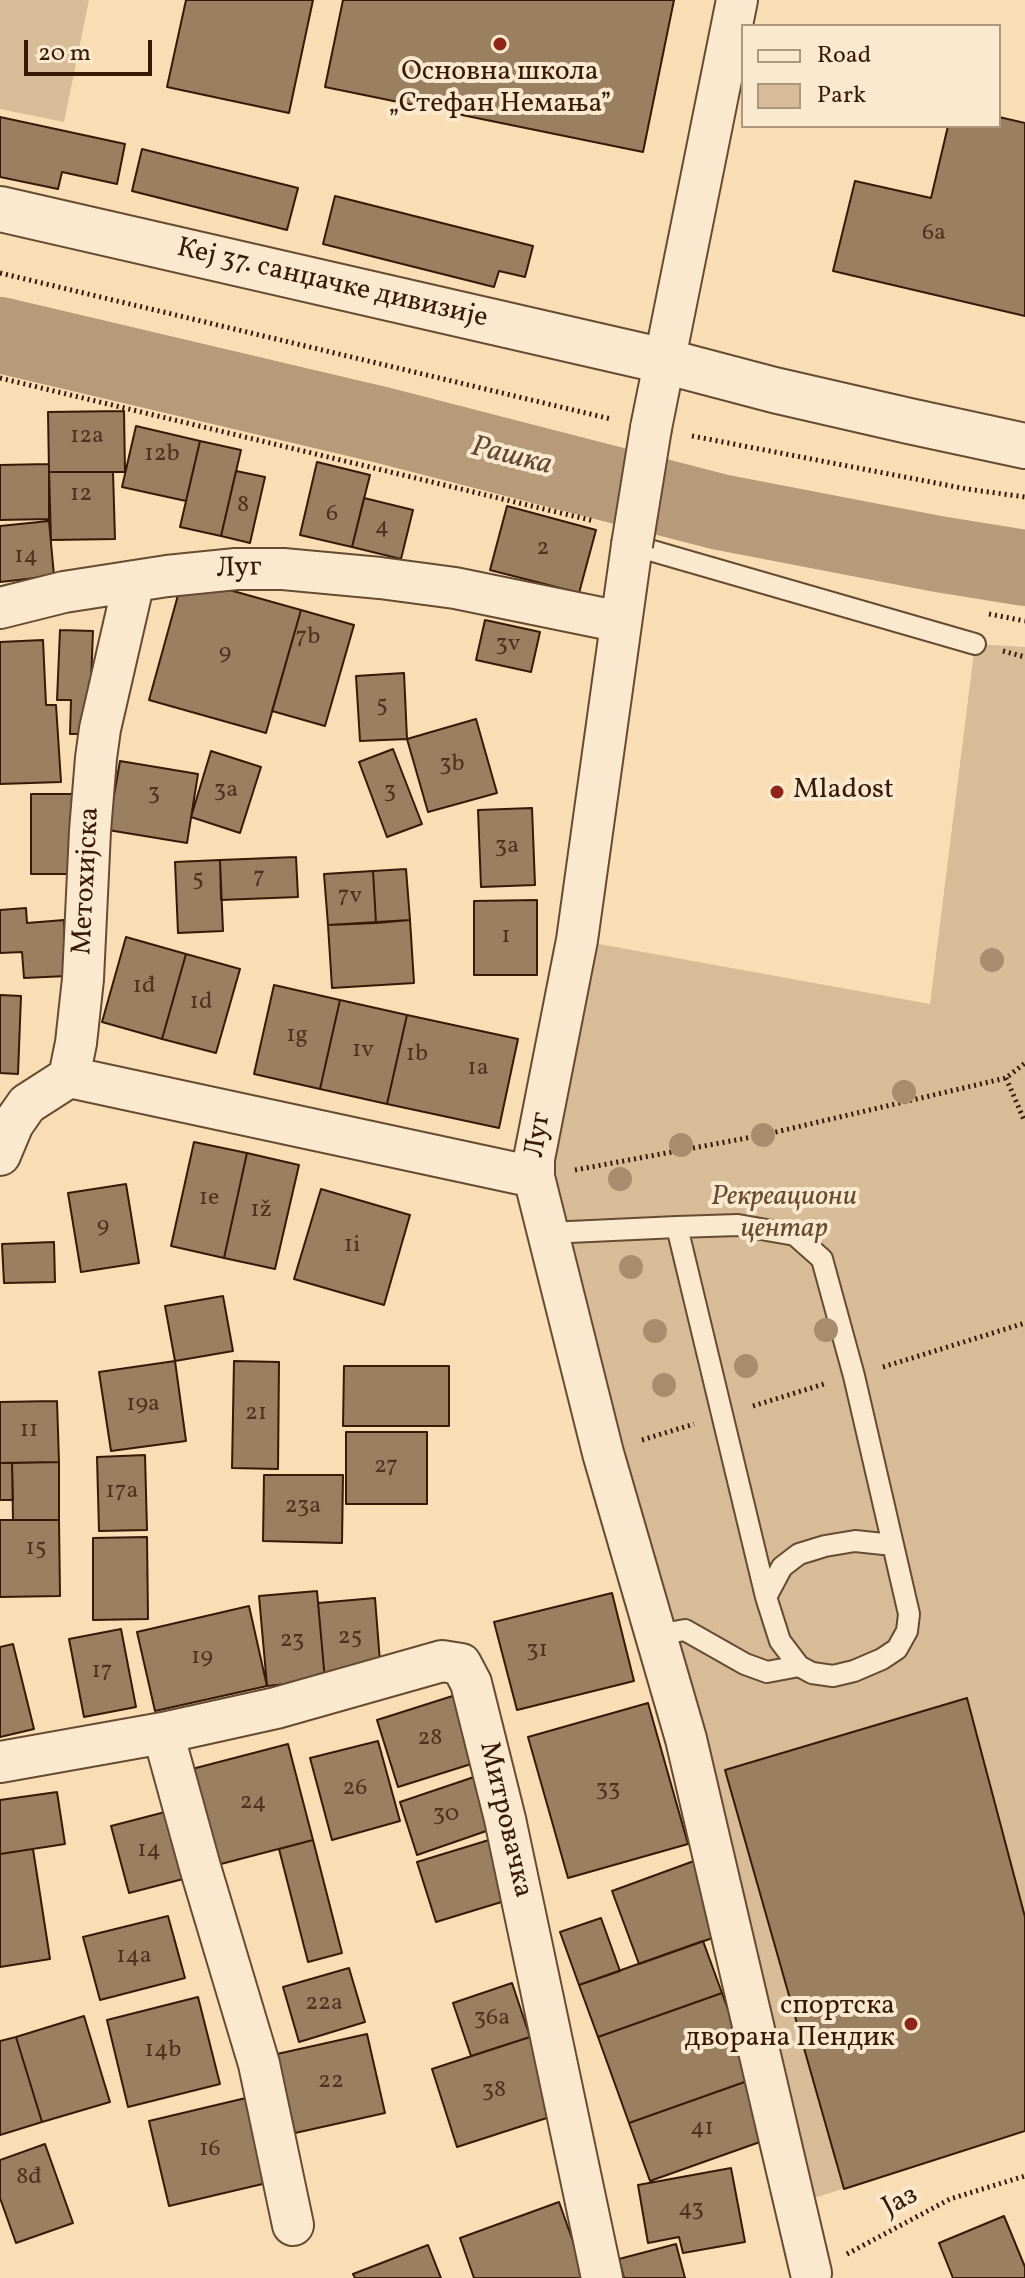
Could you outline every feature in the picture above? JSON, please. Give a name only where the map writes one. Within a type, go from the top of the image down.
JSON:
[{"type":"street","points":[[664,361],[737,0]]},
{"type":"street","name":"Кеј 37. санџачке дивизије","points":[[0,209],[664,361],[789,394],[1025,446]]},
{"type":"street","name":"Луг","points":[[69,1077],[534,1177],[534,1159],[577,940],[621,622],[616,534],[651,428],[664,361]]},
{"type":"street","name":"Луг","points":[[0,608],[64,592],[202,571],[283,569],[455,588],[621,622]]},
{"type":"street","name":"Метохијска","points":[[69,1077],[83,979],[96,758],[134,581]]},
{"type":"street","points":[[0,1155],[13,1124],[27,1104],[69,1077]]},
{"type":"street","points":[[534,1177],[603,1453],[686,1739],[811,2273]]},
{"type":"street","name":"Митровачка","points":[[0,1762],[163,1733],[276,1708],[442,1661],[461,1664],[471,1683],[505,1819],[602,2278]]},
{"type":"street","points":[[163,1733],[259,2064],[293,2225]]},
{"type":"lane","points":[[616,534],[975,644]]},
{"type":"lane","points":[[548,1233],[677,1227],[738,1225],[795,1235],[822,1259],[854,1376],[909,1614],[907,1631],[897,1649],[854,1671],[833,1676],[812,1673],[799,1666],[780,1641],[766,1597],[677,1227]]},
{"type":"lane","points":[[766,1597],[782,1567],[799,1554],[855,1541],[893,1545]]},
{"type":"lane","points":[[656,1635],[685,1630],[745,1664],[767,1672],[799,1666]]},
{"type":"path","points":[[0,273],[651,428],[967,489],[1025,497]]},
{"type":"path","points":[[0,378],[616,534]]},
{"type":"path","points":[[980,612],[1025,621]]},
{"type":"path","points":[[534,1177],[763,1135],[1006,1078],[1025,1063]]},
{"type":"path","points":[[1006,1078],[1025,1122]]},
{"type":"path","points":[[603,1453],[1025,1323]]},
{"type":"path","name":"Јаз","points":[[811,2273],[950,2199],[1025,2176]]},
{"type":"green space","points":[[0,0],[89,0],[64,122],[0,109]]},
{"type":"green space","name":"Рекреациони центар","points":[[975,644],[1025,647],[1025,2131],[795,2204],[534,1177],[577,940],[930,1004]]},
{"type":"building","points":[[186,0],[313,0],[289,113],[167,87]]},
{"type":"building","name":"Основна школа „Стефан Немања”","points":[[343,0],[674,0],[643,152],[325,87]]},
{"type":"building","points":[[0,117],[125,144],[117,184],[62,172],[58,189],[0,177]]},
{"type":"building","points":[[1001,117],[1025,123],[1025,316],[833,271],[855,181],[931,198],[948,128],[1001,128]]},
{"type":"building","points":[[142,149],[298,188],[287,230],[132,191]]},
{"type":"building","points":[[335,196],[533,246],[525,277],[499,271],[494,287],[323,244]]},
{"type":"building","points":[[124,411],[125,472],[49,472],[48,412]]},
{"type":"building","points":[[136,426],[200,441],[186,501],[122,487]]},
{"type":"building","points":[[200,441],[241,450],[221,536],[180,527]]},
{"type":"building","points":[[317,462],[370,475],[352,547],[300,535]]},
{"type":"building","points":[[49,464],[49,519],[0,520],[0,465]]},
{"type":"building","points":[[236,471],[265,477],[250,543],[221,536]]},
{"type":"building","points":[[49,472],[113,472],[115,539],[51,540]]},
{"type":"building","points":[[364,498],[413,510],[401,559],[352,547]]},
{"type":"building","points":[[507,506],[596,530],[579,593],[490,570]]},
{"type":"building","points":[[49,521],[54,576],[0,582],[0,526]]},
{"type":"building","points":[[183,577],[301,610],[266,733],[149,700]]},
{"type":"building","points":[[301,610],[354,625],[325,726],[272,711]]},
{"type":"building","points":[[485,620],[540,632],[531,672],[476,660]]},
{"type":"building","points":[[60,630],[93,631],[89,734],[70,734],[71,700],[57,700]]},
{"type":"building","points":[[43,640],[46,705],[56,705],[61,782],[0,784],[0,642]]},
{"type":"building","points":[[404,673],[407,739],[360,741],[356,676]]},
{"type":"building","points":[[476,719],[497,793],[428,812],[407,739]]},
{"type":"building","points":[[393,749],[422,824],[387,837],[359,762]]},
{"type":"building","points":[[211,751],[261,767],[240,833],[191,817]]},
{"type":"building","points":[[120,761],[198,774],[187,843],[108,830]]},
{"type":"building","points":[[31,794],[76,794],[76,874],[31,874]]},
{"type":"building","points":[[532,808],[535,885],[481,887],[478,810]]},
{"type":"building","points":[[296,857],[298,897],[221,900],[220,860]]},
{"type":"building","points":[[220,860],[223,931],[178,933],[175,862]]},
{"type":"building","points":[[406,869],[410,920],[376,923],[373,871]]},
{"type":"building","points":[[373,871],[376,923],[328,925],[324,874]]},
{"type":"building","points":[[537,900],[537,975],[474,975],[474,901]]},
{"type":"building","points":[[26,908],[27,923],[64,920],[67,976],[24,978],[22,952],[0,953],[0,910]]},
{"type":"building","points":[[410,920],[414,983],[332,988],[328,925]]},
{"type":"building","points":[[126,937],[186,954],[162,1039],[102,1022]]},
{"type":"building","points":[[186,954],[240,969],[216,1053],[162,1039]]},
{"type":"building","points":[[274,985],[340,1000],[320,1089],[254,1074]]},
{"type":"building","points":[[0,995],[21,996],[18,1074],[0,1073]]},
{"type":"building","points":[[340,1000],[407,1015],[387,1104],[320,1089]]},
{"type":"building","points":[[407,1015],[518,1039],[499,1128],[387,1104]]},
{"type":"building","points":[[194,1142],[247,1153],[224,1258],[171,1246]]},
{"type":"building","points":[[247,1153],[299,1165],[275,1269],[224,1258]]},
{"type":"building","points":[[126,1184],[139,1263],[81,1272],[68,1193]]},
{"type":"building","points":[[321,1189],[410,1215],[384,1305],[294,1279]]},
{"type":"building","points":[[54,1242],[55,1282],[4,1283],[2,1244]]},
{"type":"building","points":[[223,1296],[233,1351],[175,1361],[165,1306]]},
{"type":"building","points":[[175,1361],[186,1441],[111,1451],[99,1372]]},
{"type":"building","points":[[234,1361],[279,1362],[278,1469],[232,1468]]},
{"type":"building","points":[[344,1366],[449,1366],[449,1426],[343,1426]]},
{"type":"building","points":[[57,1401],[59,1462],[0,1463],[0,1402]]},
{"type":"building","points":[[346,1432],[427,1432],[427,1504],[346,1504]]},
{"type":"building","points":[[145,1455],[147,1530],[99,1531],[97,1457]]},
{"type":"building","points":[[59,1462],[59,1520],[13,1520],[12,1463]]},
{"type":"building","points":[[0,1463],[12,1463],[13,1500],[0,1500]]},
{"type":"building","points":[[264,1475],[343,1475],[342,1543],[263,1541]]},
{"type":"building","points":[[0,1520],[59,1520],[60,1596],[0,1597]]},
{"type":"building","points":[[147,1537],[148,1619],[93,1620],[93,1538]]},
{"type":"building","points":[[317,1591],[325,1680],[267,1686],[259,1596]]},
{"type":"building","points":[[612,1593],[634,1681],[517,1710],[494,1622]]},
{"type":"building","points":[[375,1598],[381,1675],[325,1680],[318,1603]]},
{"type":"building","points":[[249,1606],[267,1686],[155,1711],[137,1632]]},
{"type":"building","points":[[121,1629],[136,1707],[84,1717],[69,1639]]},
{"type":"building","points":[[13,1644],[34,1729],[0,1737],[0,1647]]},
{"type":"building","points":[[462,1693],[484,1760],[398,1787],[377,1720]]},
{"type":"building","name":"спортска дворана Пендик","points":[[967,1698],[1025,1917],[1025,2131],[844,2189],[725,1770]]},
{"type":"building","points":[[648,1703],[688,1844],[568,1878],[528,1737]]},
{"type":"building","points":[[378,1741],[400,1821],[332,1840],[310,1758]]},
{"type":"building","points":[[288,1744],[313,1840],[217,1865],[192,1769]]},
{"type":"building","points":[[474,1777],[492,1829],[417,1855],[400,1802]]},
{"type":"building","points":[[57,1792],[65,1844],[0,1854],[0,1800]]},
{"type":"building","points":[[169,1811],[187,1878],[129,1893],[111,1826]]},
{"type":"building","points":[[313,1840],[342,1953],[308,1962],[279,1849]]},
{"type":"building","points":[[489,1840],[508,1900],[436,1922],[417,1862]]},
{"type":"building","points":[[33,1849],[50,1959],[0,1967],[0,1854]]},
{"type":"building","points":[[694,1861],[721,1935],[639,1964],[612,1891]]},
{"type":"building","points":[[168,1916],[185,1978],[100,2000],[83,1937]]},
{"type":"building","points":[[601,1918],[620,1971],[579,1985],[560,1932]]},
{"type":"building","points":[[703,1941],[722,1993],[598,2037],[579,1985]]},
{"type":"building","points":[[349,1968],[365,2022],[299,2042],[283,1987]]},
{"type":"building","points":[[512,1983],[530,2037],[471,2056],[453,2003]]},
{"type":"building","points":[[722,1993],[753,2079],[629,2123],[598,2037]]},
{"type":"building","points":[[198,1997],[220,2084],[128,2107],[107,2020]]},
{"type":"building","points":[[84,2016],[110,2102],[42,2122],[16,2037]]},
{"type":"building","points":[[367,2034],[385,2113],[295,2133],[277,2054]]},
{"type":"building","points":[[16,2037],[42,2122],[0,2135],[0,2041]]},
{"type":"building","points":[[530,2037],[556,2115],[457,2147],[432,2069]]},
{"type":"building","points":[[753,2079],[774,2137],[650,2181],[629,2123]]},
{"type":"building","points":[[250,2097],[271,2182],[169,2206],[149,2121]]},
{"type":"building","points":[[45,2144],[73,2223],[16,2243],[0,2198],[0,2160]]},
{"type":"building","points":[[731,2168],[745,2242],[683,2253],[679,2237],[648,2243],[638,2185]]},
{"type":"building","points":[[559,2202],[586,2278],[474,2278],[460,2238]]},
{"type":"building","points":[[1004,2216],[1025,2267],[1025,2278],[953,2278],[939,2243]]},
{"type":"building","points":[[676,2244],[685,2278],[624,2278],[619,2259]]},
{"type":"building","points":[[428,2245],[441,2278],[355,2278],[353,2274]]},
{"type":"waterway","name":"Рашка","points":[[0,335],[382,425],[720,512],[1025,568]]},
{"type":"place","name":"Основна школа „Стефан Немања”","points":[[500,44]]},
{"type":"place","name":"Mladost","points":[[777,792]]},
{"type":"place","name":"спортска дворана Пендик","points":[[911,2024]]}]
